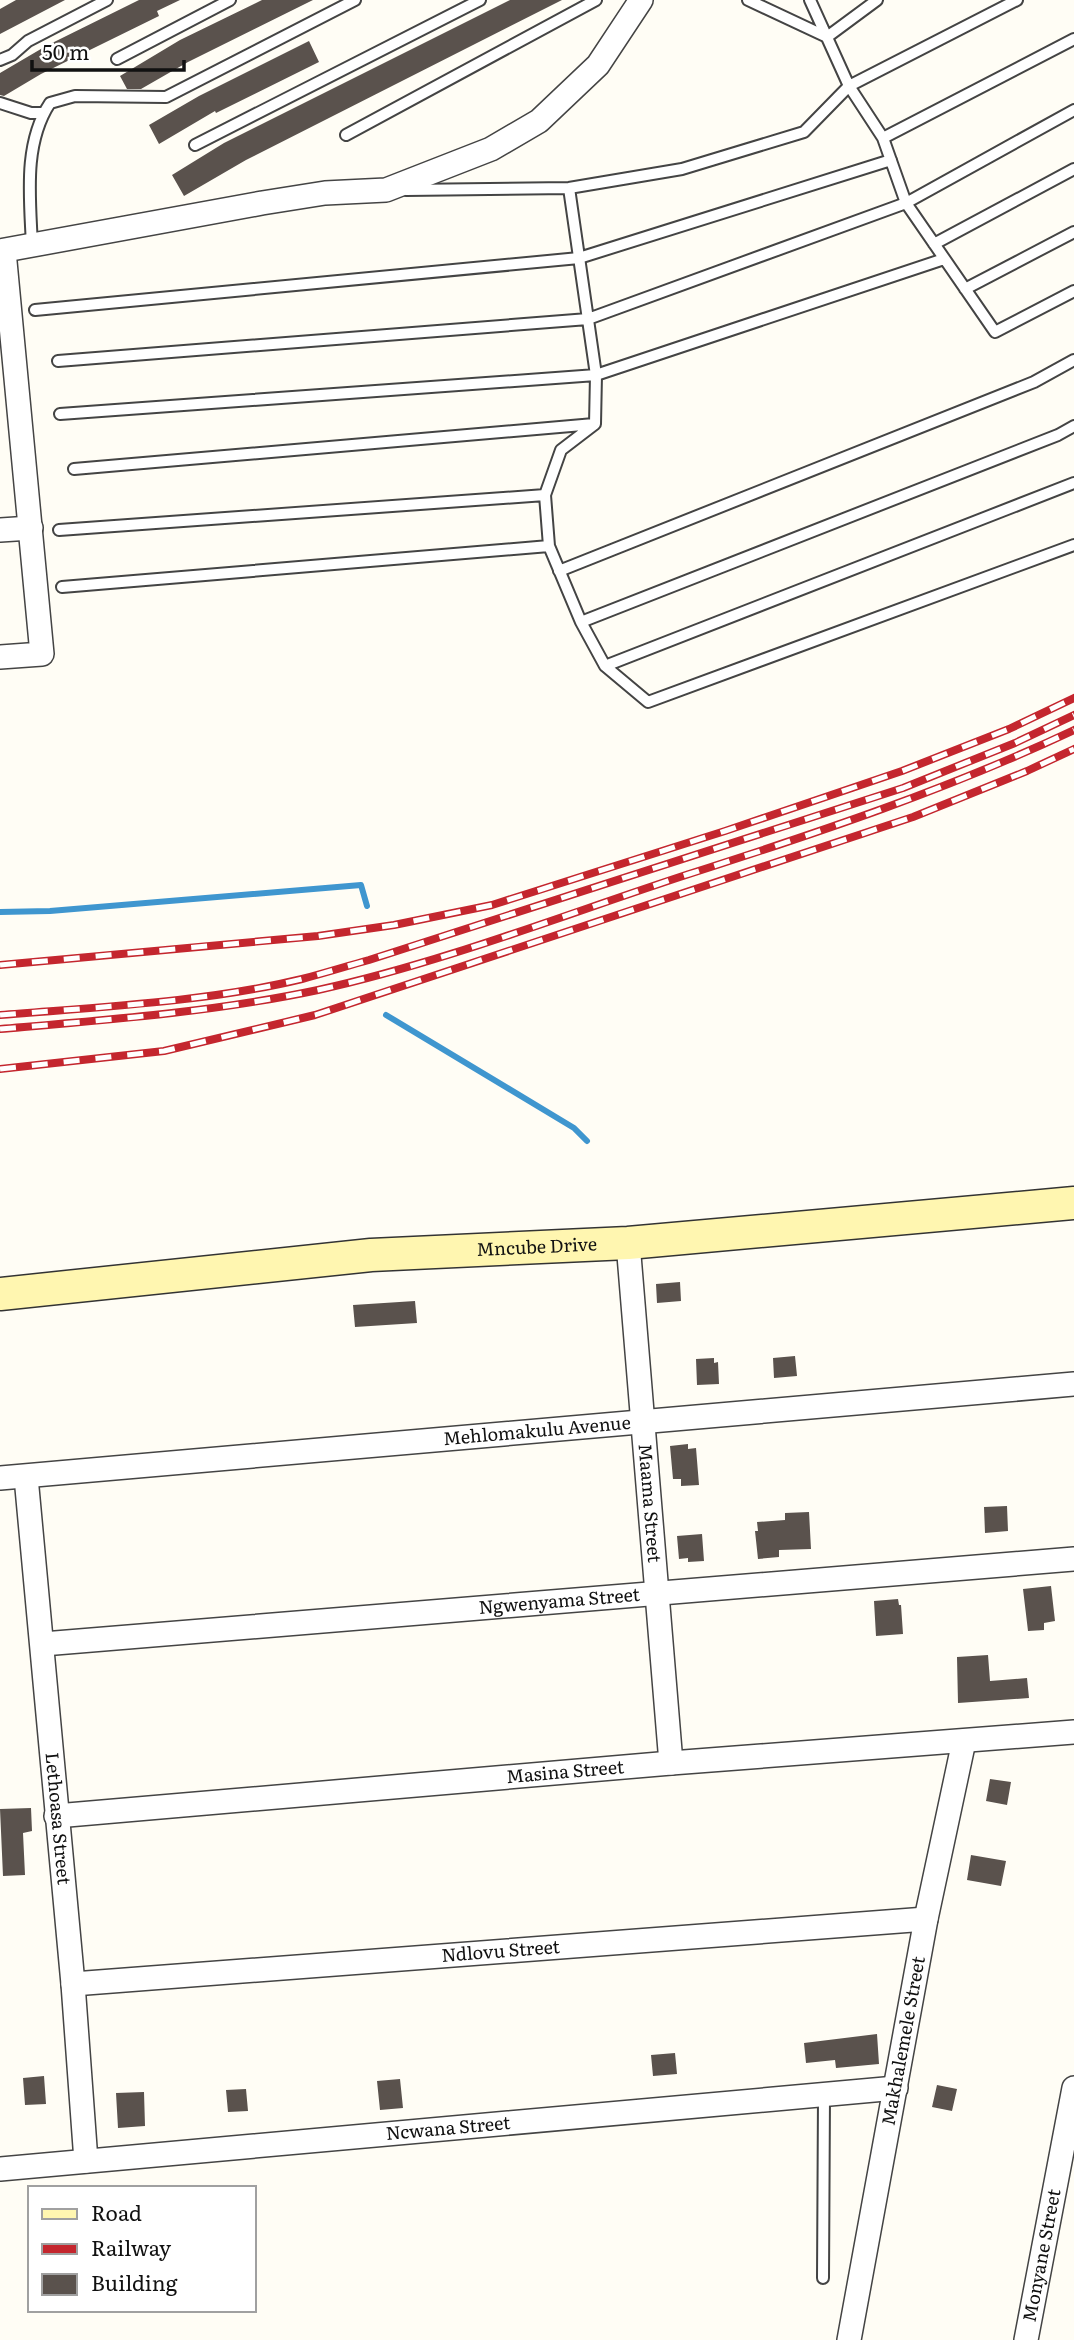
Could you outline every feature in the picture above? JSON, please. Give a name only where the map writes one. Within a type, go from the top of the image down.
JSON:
[{"type":"street","points":[[0,657],[42,654],[2,251],[299,197],[386,190],[491,149],[539,121],[598,65],[641,0]]},
{"type":"street","points":[[0,530],[31,528]]},
{"type":"street","name":"Mncube Drive","points":[[0,1294],[371,1255],[628,1243],[1074,1203]]},
{"type":"street","name":"Maama Street","points":[[628,1243],[671,1763]]},
{"type":"street","name":"Mehlomakulu Avenue","points":[[0,1478],[1074,1384]]},
{"type":"street","name":"Lethoasa Street","points":[[26,1477],[73,1984],[86,2161]]},
{"type":"street","name":"Ngwenyama Street","points":[[43,1644],[1074,1559]]},
{"type":"street","name":"Masina Street","points":[[56,1816],[671,1763],[1074,1732]]},
{"type":"street","name":"Makhalemele Street","points":[[849,2340],[926,1919],[964,1741]]},
{"type":"street","name":"Ndlovu Street","points":[[73,1984],[926,1919]]},
{"type":"street","name":"Ncwana Street","points":[[0,2169],[896,2088]]},
{"type":"street","name":"Monyane Street","points":[[1026,2340],[1074,2088]]},
{"type":"lane","points":[[0,60],[12,55],[28,41],[107,0]]},
{"type":"lane","points":[[117,59],[230,0]]},
{"type":"lane","points":[[33,246],[29,185],[39,121],[50,103],[75,96],[166,97],[355,0]]},
{"type":"lane","points":[[194,145],[480,0]]},
{"type":"lane","points":[[346,135],[596,0]]},
{"type":"lane","points":[[748,0],[827,37]]},
{"type":"lane","points":[[810,0],[849,86],[883,138],[906,203],[995,332],[1074,291]]},
{"type":"lane","points":[[386,190],[569,188],[682,169],[804,132],[849,86],[1017,0]]},
{"type":"lane","points":[[827,37],[872,1]]},
{"type":"lane","points":[[883,138],[1074,39]]},
{"type":"lane","points":[[0,103],[31,113],[44,113]]},
{"type":"lane","points":[[58,361],[588,319],[906,203],[1074,110]]},
{"type":"lane","points":[[35,310],[579,258],[891,160]]},
{"type":"lane","points":[[934,244],[1074,169]]},
{"type":"lane","points":[[569,188],[596,375],[595,424]]},
{"type":"lane","points":[[965,289],[1074,232]]},
{"type":"lane","points":[[61,414],[596,375],[944,259]]},
{"type":"lane","points":[[559,571],[1034,382],[1074,360]]},
{"type":"lane","points":[[74,469],[595,424]]},
{"type":"lane","points":[[595,424],[561,450],[545,495],[549,546],[580,622],[605,666],[648,702],[1074,545]]},
{"type":"lane","points":[[580,622],[1058,435],[1074,426]]},
{"type":"lane","points":[[605,666],[1074,483]]},
{"type":"lane","points":[[59,530],[545,495]]},
{"type":"lane","points":[[62,587],[549,546]]},
{"type":"lane","points":[[823,2278],[824,2095]]},
{"type":"building","points":[[16,0],[65,0],[0,34],[0,9]]},
{"type":"building","points":[[139,0],[180,0],[157,11],[159,16],[41,74],[4,96],[0,95],[0,73],[46,46]]},
{"type":"building","points":[[262,0],[313,0],[188,62],[141,89],[127,89],[120,76],[180,40]]},
{"type":"building","points":[[510,0],[562,0],[246,160],[184,196],[172,175],[224,143]]},
{"type":"building","points":[[309,41],[319,62],[216,113],[215,111],[159,144],[149,125],[199,96]]},
{"type":"building","points":[[680,1282],[681,1301],[657,1303],[656,1284]]},
{"type":"building","points":[[415,1301],[417,1323],[355,1327],[353,1305]]},
{"type":"building","points":[[795,1356],[797,1376],[774,1378],[773,1358]]},
{"type":"building","points":[[714,1358],[714,1363],[718,1362],[719,1384],[697,1385],[696,1359]]},
{"type":"building","points":[[688,1444],[688,1449],[696,1448],[699,1485],[681,1486],[681,1479],[673,1479],[670,1446]]},
{"type":"building","points":[[1007,1506],[1008,1531],[985,1533],[984,1507]]},
{"type":"building","points":[[809,1512],[811,1549],[779,1550],[779,1557],[758,1559],[755,1531],[758,1531],[757,1522],[785,1520],[785,1513]]},
{"type":"building","points":[[702,1534],[704,1561],[688,1562],[688,1558],[679,1559],[677,1536]]},
{"type":"building","points":[[1051,1586],[1055,1621],[1044,1623],[1044,1630],[1028,1631],[1023,1589]]},
{"type":"building","points":[[898,1599],[901,1605],[903,1634],[876,1636],[874,1601]]},
{"type":"building","points":[[988,1655],[990,1681],[1027,1678],[1029,1698],[958,1703],[957,1657]]},
{"type":"building","points":[[990,1779],[1011,1782],[1007,1805],[986,1801]]},
{"type":"building","points":[[31,1808],[32,1831],[23,1833],[25,1875],[3,1876],[0,1809]]},
{"type":"building","points":[[971,1855],[1006,1861],[1001,1886],[967,1880]]},
{"type":"building","points":[[877,2034],[879,2064],[836,2068],[835,2060],[806,2063],[804,2043]]},
{"type":"building","points":[[675,2053],[677,2074],[653,2076],[651,2055]]},
{"type":"building","points":[[44,2076],[46,2104],[25,2105],[23,2078]]},
{"type":"building","points":[[400,2079],[403,2108],[380,2110],[377,2081]]},
{"type":"building","points":[[937,2085],[957,2089],[952,2111],[932,2107]]},
{"type":"building","points":[[246,2089],[248,2111],[228,2112],[226,2090]]},
{"type":"building","points":[[144,2092],[145,2126],[118,2128],[116,2093]]},
{"type":"waterway","points":[[0,912],[50,911],[361,885],[367,906]]},
{"type":"waterway","points":[[386,1015],[574,1128],[587,1141]]},
{"type":"railway","points":[[0,965],[318,936],[394,925],[492,905],[902,771],[1009,729],[1074,698]]},
{"type":"railway","points":[[0,1015],[191,998],[302,979],[369,960],[903,788],[1015,743],[1074,715]]},
{"type":"railway","points":[[0,1029],[160,1014],[279,998],[412,966],[884,808],[980,771],[1074,730]]},
{"type":"railway","points":[[0,1069],[164,1051],[315,1015],[913,817],[1074,749]]}]
